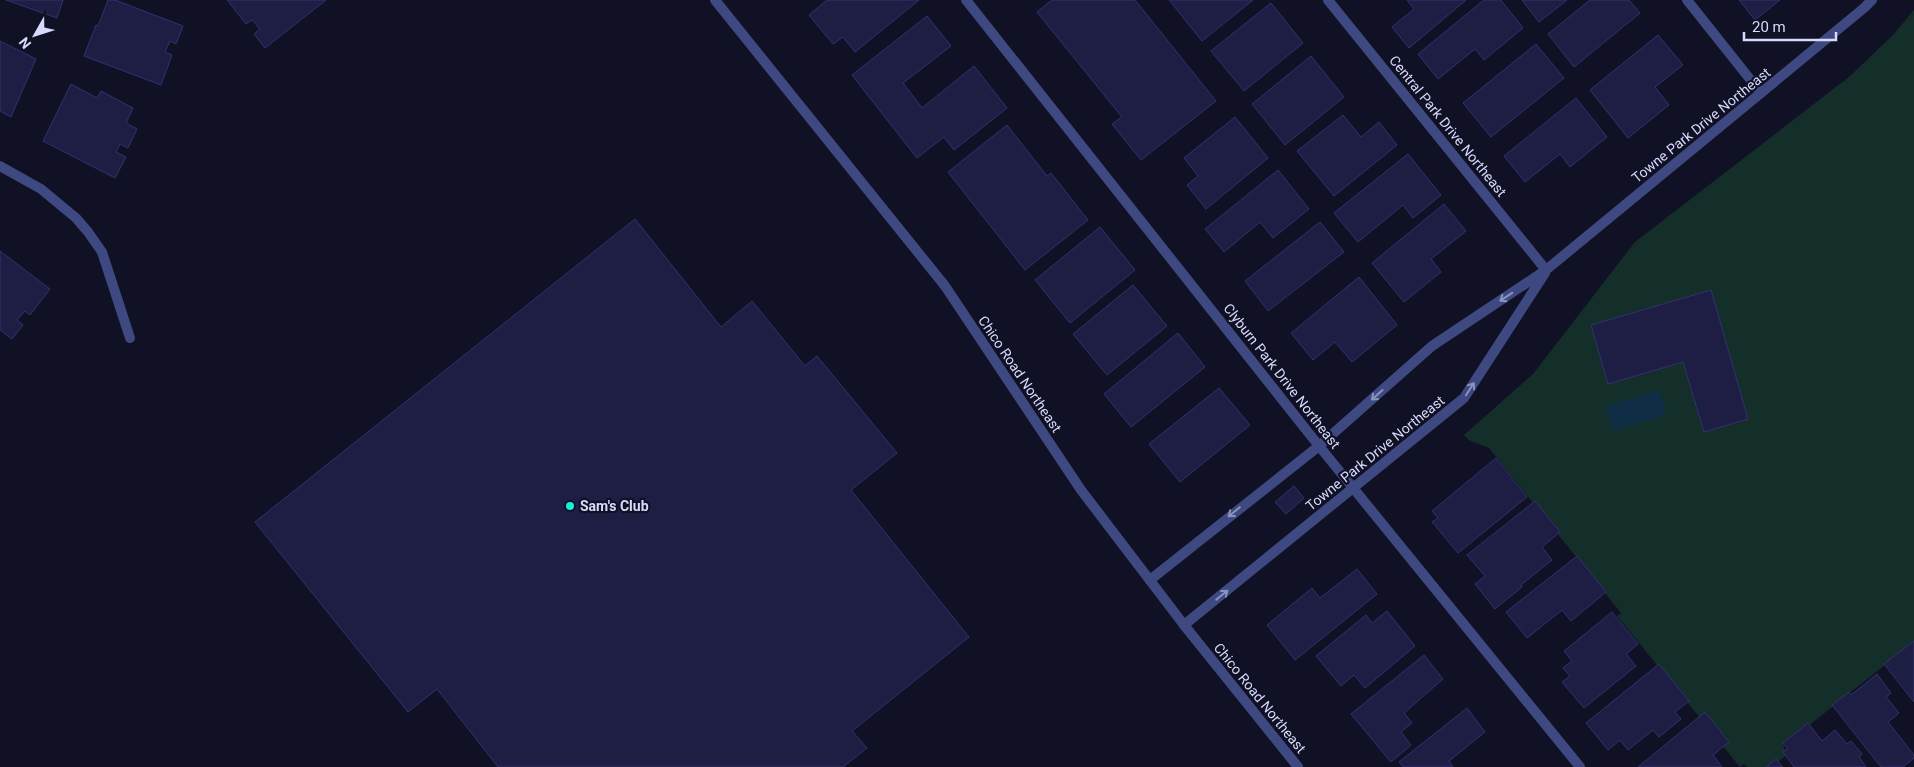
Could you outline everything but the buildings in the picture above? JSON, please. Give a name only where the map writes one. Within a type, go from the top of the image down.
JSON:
[{"type":"street","name":"Chico Road Northeast","points":[[715,0],[944,286],[1081,490],[1184,625],[1298,767]]},
{"type":"street","name":"Clyburn Park Drive Northeast","points":[[966,0],[1319,446],[1580,767]]},
{"type":"street","name":"Central Park Drive Northeast","points":[[1328,0],[1546,270]]},
{"type":"street","points":[[1687,0],[1761,93]]},
{"type":"street","name":"Towne Park Drive Northeast","points":[[1150,580],[1319,446],[1432,346],[1546,270],[1872,0]]},
{"type":"street","points":[[0,166],[41,189],[76,218],[88,232],[102,252],[130,338]]},
{"type":"street","name":"Towne Park Drive Northeast","points":[[1184,625],[1464,398],[1546,270]]},
{"type":"green space","points":[[1914,10],[1914,642],[1783,746],[1788,754],[1771,767],[1747,767],[1744,764],[1740,767],[1617,616],[1621,613],[1489,448],[1469,440],[1464,435],[1533,374],[1635,242],[1849,77],[1893,35]]},
{"type":"water","points":[[1659,390],[1666,415],[1613,431],[1605,406]]},
{"type":"place","name":"Sam's Club","points":[[570,506]]}]
